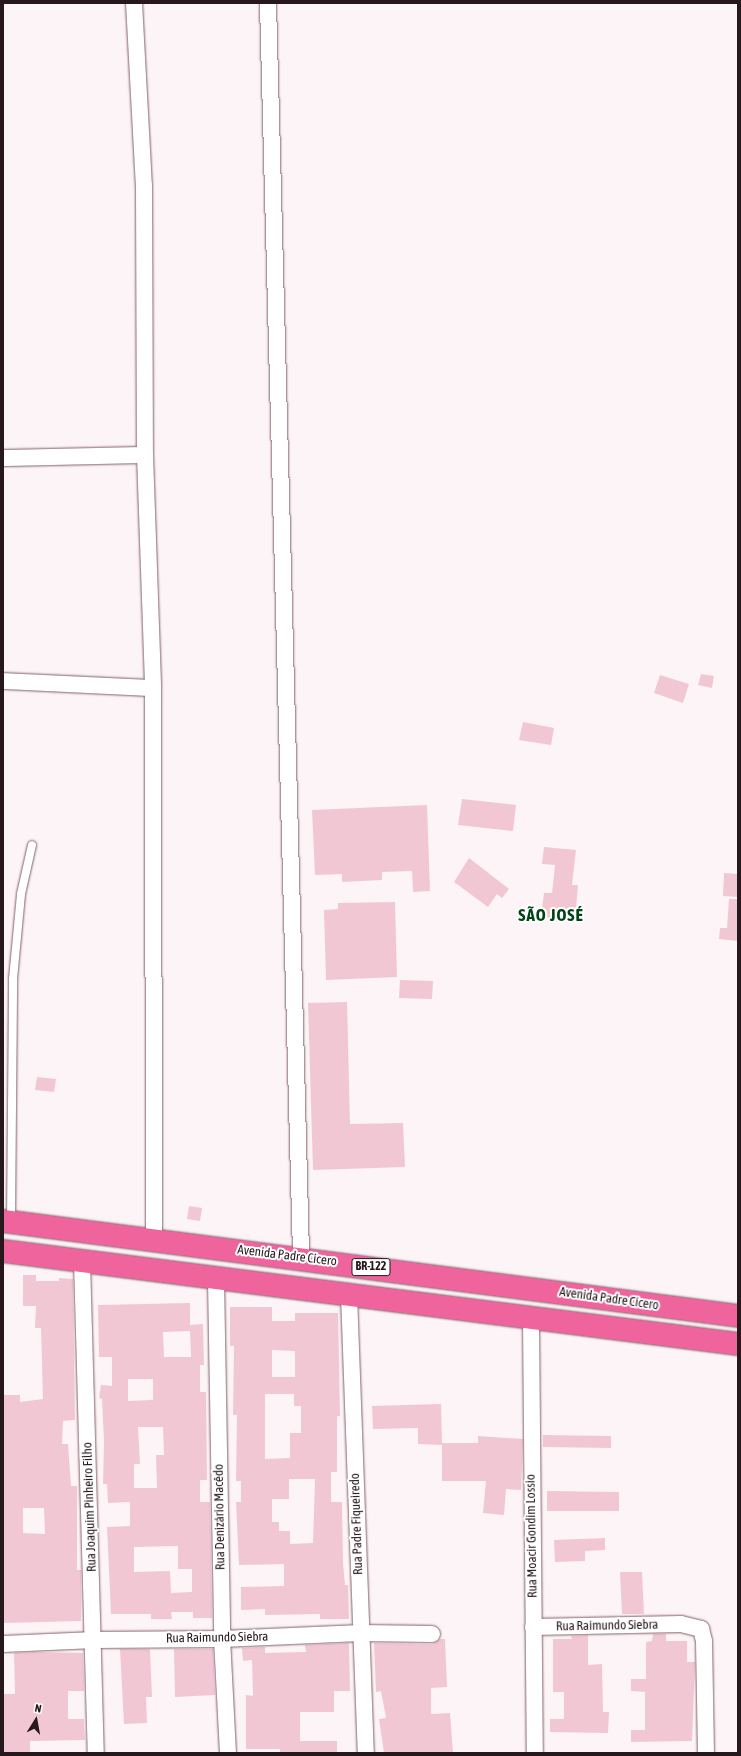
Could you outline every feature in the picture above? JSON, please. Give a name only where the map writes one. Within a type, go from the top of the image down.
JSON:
[{"type":"highway","name":"Avenida Padre Cícero","points":[[7,1221],[738,1316]]},
{"type":"highway","name":"BR-122","points":[[3,1251],[216,1280],[349,1295],[738,1344]]},
{"type":"street","points":[[134,3],[144,186],[145,455],[153,688],[154,1239]]},
{"type":"street","points":[[268,3],[301,1258]]},
{"type":"street","points":[[3,458],[145,455]]},
{"type":"street","points":[[3,682],[153,688]]},
{"type":"street","name":"Rua Joaquim Pinheiro Filho","points":[[82,1261],[95,1640],[96,1753]]},
{"type":"street","name":"Rua Denizário Macêdo","points":[[216,1280],[222,1639],[228,1753]]},
{"type":"street","name":"Rua Padre Fiqueiredo","points":[[349,1295],[366,1753]]},
{"type":"street","name":"Rua Moacir Gondim Lossio","points":[[531,1318],[535,1753]]},
{"type":"street","name":"Rua Raimundo Siebra","points":[[533,1627],[681,1624],[701,1629],[704,1641],[706,1753]]},
{"type":"street","name":"Rua Raimundo Siebra","points":[[3,1644],[95,1640],[222,1639],[361,1633],[432,1634]]},
{"type":"lane","points":[[7,1221],[14,979],[21,894],[32,845]]},
{"type":"building","points":[[701,674],[714,676],[712,688],[698,685]]},
{"type":"building","points":[[660,675],[689,684],[683,703],[654,693]]},
{"type":"building","points":[[523,722],[554,728],[551,745],[519,740]]},
{"type":"building","points":[[462,799],[516,805],[513,831],[458,825]]},
{"type":"building","points":[[427,805],[430,891],[413,892],[412,871],[382,872],[382,880],[342,882],[342,874],[315,875],[312,810]]},
{"type":"building","points":[[544,847],[576,850],[572,885],[578,885],[575,920],[541,917],[544,893],[552,893],[555,865],[542,864]]},
{"type":"building","points":[[469,858],[509,889],[502,898],[497,894],[488,907],[454,882]]},
{"type":"building","points":[[724,873],[738,874],[738,897],[723,896]]},
{"type":"building","points":[[729,899],[738,899],[738,941],[719,939],[720,928],[727,928]]},
{"type":"building","points":[[395,902],[397,977],[326,980],[324,910],[338,909],[338,903]]},
{"type":"building","points":[[400,980],[433,981],[432,999],[399,998]]},
{"type":"building","points":[[347,1002],[350,1124],[403,1123],[405,1167],[313,1170],[308,1003]]},
{"type":"building","points":[[37,1077],[56,1079],[54,1092],[35,1090]]},
{"type":"building","points":[[189,1206],[202,1208],[200,1221],[187,1219]]},
{"type":"building","points":[[23,1275],[36,1275],[36,1281],[59,1281],[59,1278],[73,1279],[75,1420],[63,1421],[62,1444],[68,1444],[71,1486],[77,1486],[77,1570],[81,1570],[81,1621],[3,1623],[3,1395],[20,1395],[20,1402],[43,1399],[41,1328],[35,1328],[36,1306],[23,1306]],"holes":[[[23,1508],[44,1508],[45,1534],[23,1533]]]},
{"type":"building","points":[[190,1303],[190,1325],[203,1324],[204,1365],[200,1365],[200,1392],[206,1392],[207,1480],[200,1480],[200,1502],[210,1502],[212,1618],[193,1618],[193,1612],[171,1612],[172,1619],[151,1619],[151,1614],[111,1614],[107,1527],[130,1526],[130,1502],[108,1503],[107,1484],[103,1484],[104,1442],[102,1399],[99,1398],[101,1385],[112,1386],[112,1357],[99,1357],[98,1305]],"holes":[[[190,1331],[191,1357],[164,1357],[163,1332]],[[128,1379],[153,1379],[153,1400],[128,1401]],[[138,1427],[163,1427],[164,1455],[156,1455],[157,1488],[134,1488],[134,1464],[140,1464]],[[178,1546],[178,1569],[192,1569],[192,1592],[171,1593],[170,1571],[134,1572],[134,1547]]]},
{"type":"building","points":[[230,1307],[272,1307],[272,1321],[295,1321],[295,1313],[338,1313],[340,1416],[337,1416],[337,1472],[331,1472],[331,1502],[342,1502],[343,1563],[345,1585],[348,1585],[349,1619],[320,1619],[320,1614],[265,1615],[265,1609],[241,1610],[241,1587],[284,1586],[284,1564],[239,1565],[236,1502],[241,1502],[241,1481],[236,1481],[237,1415],[233,1415],[234,1346],[230,1346]],"holes":[[[272,1350],[295,1351],[295,1377],[272,1377]],[[265,1394],[294,1394],[294,1406],[301,1406],[301,1433],[290,1433],[290,1458],[265,1459]],[[289,1479],[315,1479],[313,1543],[290,1544],[290,1531],[279,1531],[279,1522],[272,1522],[272,1499],[289,1499]]]},
{"type":"building","points":[[441,1404],[442,1443],[478,1443],[478,1436],[523,1439],[521,1490],[506,1489],[504,1515],[483,1513],[486,1481],[442,1481],[442,1445],[418,1444],[418,1428],[373,1429],[372,1406]]},
{"type":"building","points":[[543,1435],[611,1436],[611,1448],[543,1447]]},
{"type":"building","points":[[547,1491],[619,1492],[619,1511],[547,1511]]},
{"type":"building","points":[[605,1538],[605,1550],[585,1551],[585,1561],[555,1562],[554,1540]]},
{"type":"building","points":[[620,1572],[642,1572],[644,1614],[622,1614]]},
{"type":"building","points":[[653,1634],[666,1634],[666,1641],[687,1641],[687,1662],[695,1662],[692,1741],[631,1742],[631,1730],[645,1730],[645,1692],[631,1691],[631,1679],[646,1679],[646,1642],[652,1641]]},
{"type":"building","points":[[588,1635],[588,1665],[602,1664],[603,1712],[609,1712],[608,1733],[550,1732],[550,1719],[564,1719],[564,1692],[553,1692],[553,1639],[572,1639],[571,1636]]},
{"type":"building","points":[[440,1639],[445,1639],[447,1687],[431,1688],[431,1714],[450,1713],[453,1753],[384,1753],[379,1719],[386,1718],[381,1691],[376,1692],[374,1643],[432,1644]]},
{"type":"building","points":[[349,1643],[350,1691],[334,1691],[334,1712],[300,1712],[300,1741],[337,1741],[337,1753],[280,1753],[280,1749],[246,1749],[246,1695],[253,1696],[252,1660],[243,1661],[242,1648],[265,1647],[265,1653],[306,1652],[305,1645]]},
{"type":"building","points":[[120,1649],[150,1649],[152,1697],[146,1697],[147,1723],[124,1724]]},
{"type":"building","points":[[174,1649],[213,1649],[215,1695],[175,1697]]},
{"type":"building","points":[[14,1653],[83,1653],[84,1691],[68,1691],[68,1719],[84,1719],[85,1740],[30,1741],[30,1753],[3,1753],[3,1694],[15,1694]]},
{"type":"district","name":"SÃO JOSÉ","points":[[551,916]]}]
